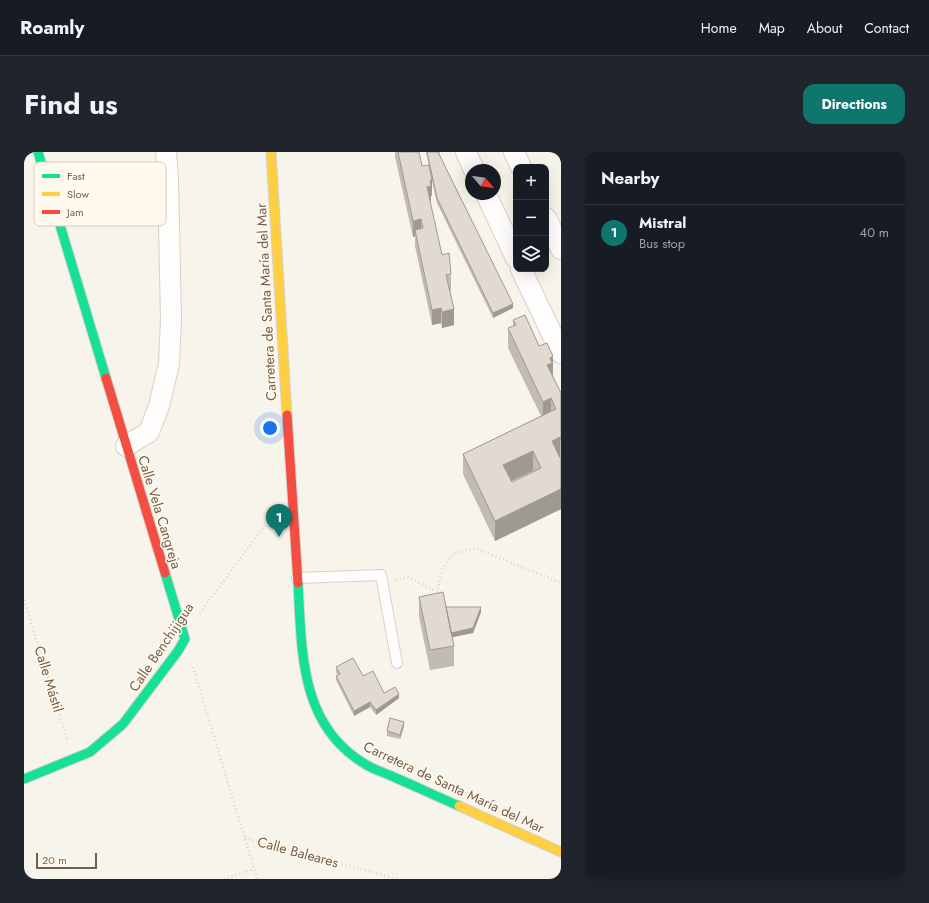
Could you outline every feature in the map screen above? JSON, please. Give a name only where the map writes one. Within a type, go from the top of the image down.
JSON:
[{"type":"main road","name":"Calle Vela Cangreja","points":[[38,152],[41,162]]},
{"type":"main road","name":"Carretera de Santa María del Mar","points":[[271,152],[302,653],[305,680],[312,702],[320,719],[333,736],[348,751],[365,764],[561,852]]},
{"type":"main road","name":"Calle Vela Cangreja","points":[[60,226],[185,639]]},
{"type":"main road","name":"Calle Benchijigua","points":[[24,779],[90,752],[123,724],[178,652],[185,639]]},
{"type":"street","points":[[126,446],[149,432],[160,406],[170,364],[171,319],[166,152]]},
{"type":"street","points":[[466,152],[471,164]]},
{"type":"street","points":[[514,152],[520,164]]},
{"type":"street","points":[[489,200],[513,252]]},
{"type":"street","points":[[549,224],[561,250]]},
{"type":"street","points":[[522,272],[561,353]]},
{"type":"lane","points":[[297,578],[381,574],[397,664]]},
{"type":"path","name":"Calle Benchijigua","points":[[185,639],[199,615],[272,516],[292,495]]},
{"type":"path","points":[[383,583],[408,577],[437,592],[442,570],[453,554],[475,548],[561,583]]},
{"type":"path","name":"Calle Mástil","points":[[24,600],[74,759]]},
{"type":"path","points":[[185,639],[257,879]]},
{"type":"path","name":"Calle Baleares","points":[[245,838],[398,879]]},
{"type":"path","name":"Calle Baleares","points":[[224,879],[254,869]]},
{"type":"building","points":[[398,152],[419,152],[422,166],[429,165],[432,180],[430,180],[431,186],[427,187],[442,255],[449,253],[451,274],[446,275],[454,309],[442,312],[441,308],[432,310],[415,230],[423,228],[421,219],[413,221]]},
{"type":"building","points":[[427,152],[438,152],[513,304],[493,313],[437,198]]},
{"type":"building","points":[[525,315],[539,346],[547,343],[553,356],[550,358],[552,363],[547,365],[561,393],[561,440],[560,437],[552,441],[561,458],[561,489],[495,521],[463,454],[556,409],[551,398],[543,402],[508,328],[516,325],[513,320]],"holes":[[[533,451],[541,468],[512,482],[503,465]]]},
{"type":"building","points":[[443,592],[454,646],[430,650],[419,597]]},
{"type":"building","points":[[446,607],[481,607],[473,628],[451,633]]},
{"type":"building","points":[[353,658],[363,676],[373,671],[384,693],[395,687],[399,694],[376,710],[370,702],[354,711],[336,676],[340,674],[336,667]]},
{"type":"building","points":[[390,718],[404,722],[400,735],[387,731]]},
{"type":"traffic: fast","points":[[38,152],[41,162]]},
{"type":"traffic: fast","points":[[60,226],[106,378]]},
{"type":"traffic: fast","points":[[24,779],[90,752],[123,724],[178,651],[185,639],[165,573]]},
{"type":"traffic: fast","points":[[298,583],[301,634],[308,684],[316,707],[327,729],[343,748],[365,764],[459,806]]},
{"type":"traffic: slow","points":[[271,152],[287,415]]},
{"type":"traffic: slow","points":[[459,806],[561,852]]},
{"type":"traffic: jam","points":[[106,378],[165,573]]},
{"type":"traffic: jam","points":[[287,415],[298,583]]},
{"type":"place","name":"Mistral","points":[[279,537]]}]
